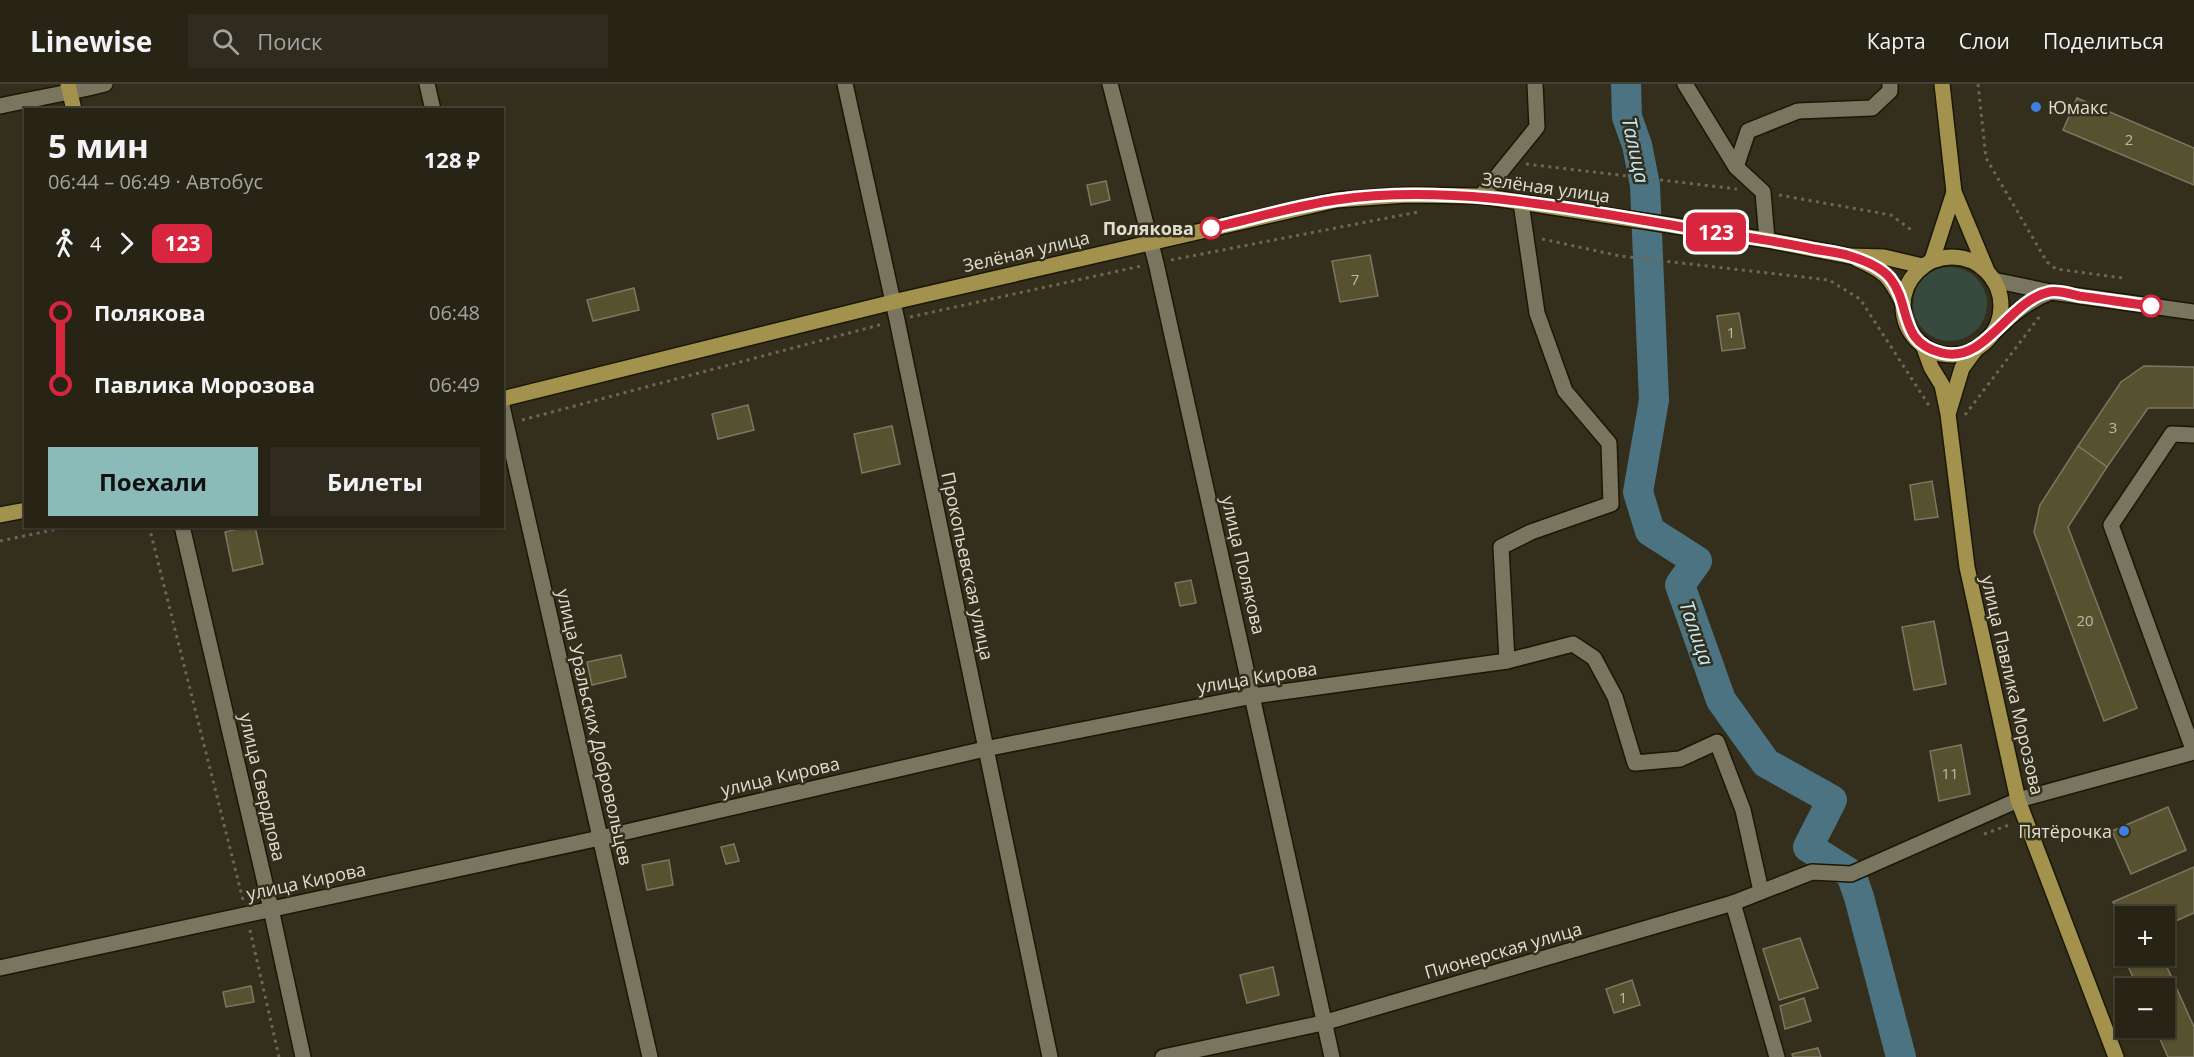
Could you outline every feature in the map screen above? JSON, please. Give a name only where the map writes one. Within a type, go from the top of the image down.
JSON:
[{"type":"main road","points":[[1941,414],[1962,368],[1998,323],[2001,307],[1999,292],[1954,192],[1942,84]]},
{"type":"main road","points":[[69,88],[74,108]]},
{"type":"main road","points":[[1954,192],[1927,263],[1908,283],[1903,303],[1904,314],[1908,328],[1923,345],[1947,354],[1963,353],[1982,344]]},
{"type":"main road","name":"Зелёная улица","points":[[504,399],[893,302],[1336,200],[1407,195],[1481,196],[1767,240],[1849,256]]},
{"type":"main road","points":[[1849,256],[1884,257],[1927,263],[1956,257],[1976,263],[1990,275]]},
{"type":"main road","points":[[1849,256],[1875,267],[1890,278],[1903,303]]},
{"type":"main road","name":"улица Павлика Морозова","points":[[1923,345],[1931,367],[1942,386],[1941,414],[1967,567],[2018,800],[2116,1057]]},
{"type":"main road","points":[[0,515],[24,510]]},
{"type":"street","points":[[0,106],[69,88],[105,84]]},
{"type":"street","points":[[427,84],[433,108]]},
{"type":"street","name":"Прокопьевская улица","points":[[845,84],[897,320],[1050,1057]]},
{"type":"street","name":"улица Полякова","points":[[1110,84],[1156,263],[1332,1057]]},
{"type":"street","points":[[1481,196],[1537,127],[1535,84]]},
{"type":"street","points":[[1685,84],[1736,167],[1763,192],[1767,240]]},
{"type":"street","points":[[1736,167],[1748,131],[1798,111],[1872,108],[1890,91],[1890,84]]},
{"type":"street","points":[[1507,661],[1501,547],[1531,532],[1611,504],[1608,443],[1565,391],[1537,313],[1521,203]]},
{"type":"street","points":[[1990,275],[2051,292],[2194,312]]},
{"type":"street","points":[[1982,344],[2010,315],[2034,298],[2051,292]]},
{"type":"street","name":"улица Уральских Добровольцев","points":[[504,413],[650,1057]]},
{"type":"street","points":[[2018,800],[2194,752],[2112,525],[2172,434],[2194,435]]},
{"type":"street","name":"улица Свердлова","points":[[182,528],[303,1057]]},
{"type":"street","name":"улица Кирова","points":[[0,968],[600,838],[986,749],[1253,696],[1507,661],[1573,644],[1594,658],[1615,697],[1635,763],[1680,759],[1717,742],[1743,810],[1761,891]]},
{"type":"street","name":"Пионерская улица","points":[[1163,1057],[1323,1023],[1733,903],[1812,872],[1851,874],[2018,800]]},
{"type":"street","points":[[1733,903],[1777,1057]]},
{"type":"path","points":[[1978,84],[1986,158],[2047,262],[2056,269],[2123,278]]},
{"type":"path","points":[[1508,163],[1582,169],[1763,192],[1891,215],[1914,232]]},
{"type":"path","points":[[507,424],[897,320],[1156,263],[1422,211]]},
{"type":"path","points":[[1534,237],[1620,256],[1829,280],[1860,299],[1941,414]]},
{"type":"path","points":[[1965,415],[2045,309]]},
{"type":"path","points":[[0,541],[62,528]]},
{"type":"path","points":[[150,528],[247,914],[279,1057]]},
{"type":"green space","points":[[1950,267],[1971,273],[1981,283],[1987,304],[1981,325],[1971,335],[1950,341],[1929,335],[1919,325],[1913,304],[1919,283],[1929,273]]},
{"type":"building","points":[[2077,98],[2194,148],[2194,185],[2063,130]]},
{"type":"building","points":[[1106,181],[1110,200],[1091,205],[1087,185]]},
{"type":"building","points":[[1370,255],[1378,296],[1340,302],[1332,261]]},
{"type":"building","points":[[634,288],[639,310],[593,321],[587,300]]},
{"type":"building","points":[[1739,313],[1745,348],[1722,351],[1717,316]]},
{"type":"building","points":[[2144,366],[2194,367],[2194,408],[2148,408],[2107,467],[2078,446],[2121,382]]},
{"type":"building","points":[[748,405],[754,430],[718,439],[712,414]]},
{"type":"building","points":[[892,426],[900,464],[862,473],[854,434]]},
{"type":"building","points":[[2078,446],[2107,467],[2068,527],[2137,708],[2104,721],[2034,532],[2040,505]]},
{"type":"building","points":[[1932,481],[1938,517],[1915,520],[1910,485]]},
{"type":"building","points":[[255,528],[263,564],[233,571],[225,532]]},
{"type":"building","points":[[1191,580],[1196,603],[1180,606],[1175,583]]},
{"type":"building","points":[[1934,621],[1946,684],[1914,690],[1902,627]]},
{"type":"building","points":[[621,655],[626,677],[592,685],[587,662]]},
{"type":"building","points":[[1961,745],[1970,794],[1939,801],[1930,751]]},
{"type":"building","points":[[2168,807],[2186,850],[2131,874],[2112,831]]},
{"type":"building","points":[[734,844],[739,861],[726,864],[721,847]]},
{"type":"building","points":[[669,860],[673,885],[647,890],[642,865]]},
{"type":"building","points":[[2194,867],[2194,913],[2175,921],[2175,906],[2115,906],[2113,902]]},
{"type":"building","points":[[1800,938],[1818,988],[1779,1000],[1763,949]]},
{"type":"building","points":[[2128,966],[2167,966],[2172,978],[2133,978]]},
{"type":"building","points":[[1273,967],[1279,995],[1247,1003],[1240,975]]},
{"type":"building","points":[[1632,980],[1640,1005],[1614,1013],[1606,989]]},
{"type":"building","points":[[2175,985],[2194,1027],[2194,1057],[2168,1057],[2159,1038],[2175,1038]]},
{"type":"building","points":[[251,986],[254,1002],[226,1007],[223,992]]},
{"type":"building","points":[[1804,998],[1811,1021],[1785,1029],[1780,1006]]},
{"type":"building","points":[[1818,1048],[1821,1057],[1793,1057],[1792,1054]]},
{"type":"waterway","name":"Талица","points":[[1626,84],[1627,117],[1637,145],[1645,185],[1654,400],[1638,492],[1650,531],[1697,561],[1680,585],[1721,700],[1766,763],[1832,800],[1808,847],[1851,874],[1901,1057]]},
{"type":"bus line","name":"123","points":[[1211,228],[1336,200],[1407,195],[1481,196],[1767,240],[1849,256],[1875,267],[1890,278],[1903,303],[1908,328],[1914,337],[1923,345],[1947,354],[1963,353],[1978,347],[2010,315],[2034,298],[2051,292],[2151,306]]},
{"type":"place","name":"Юмакс","points":[[2036,107]]},
{"type":"place","name":"Полякова","points":[[1211,228]]},
{"type":"place","name":"Пятёрочка","points":[[2124,831]]}]
